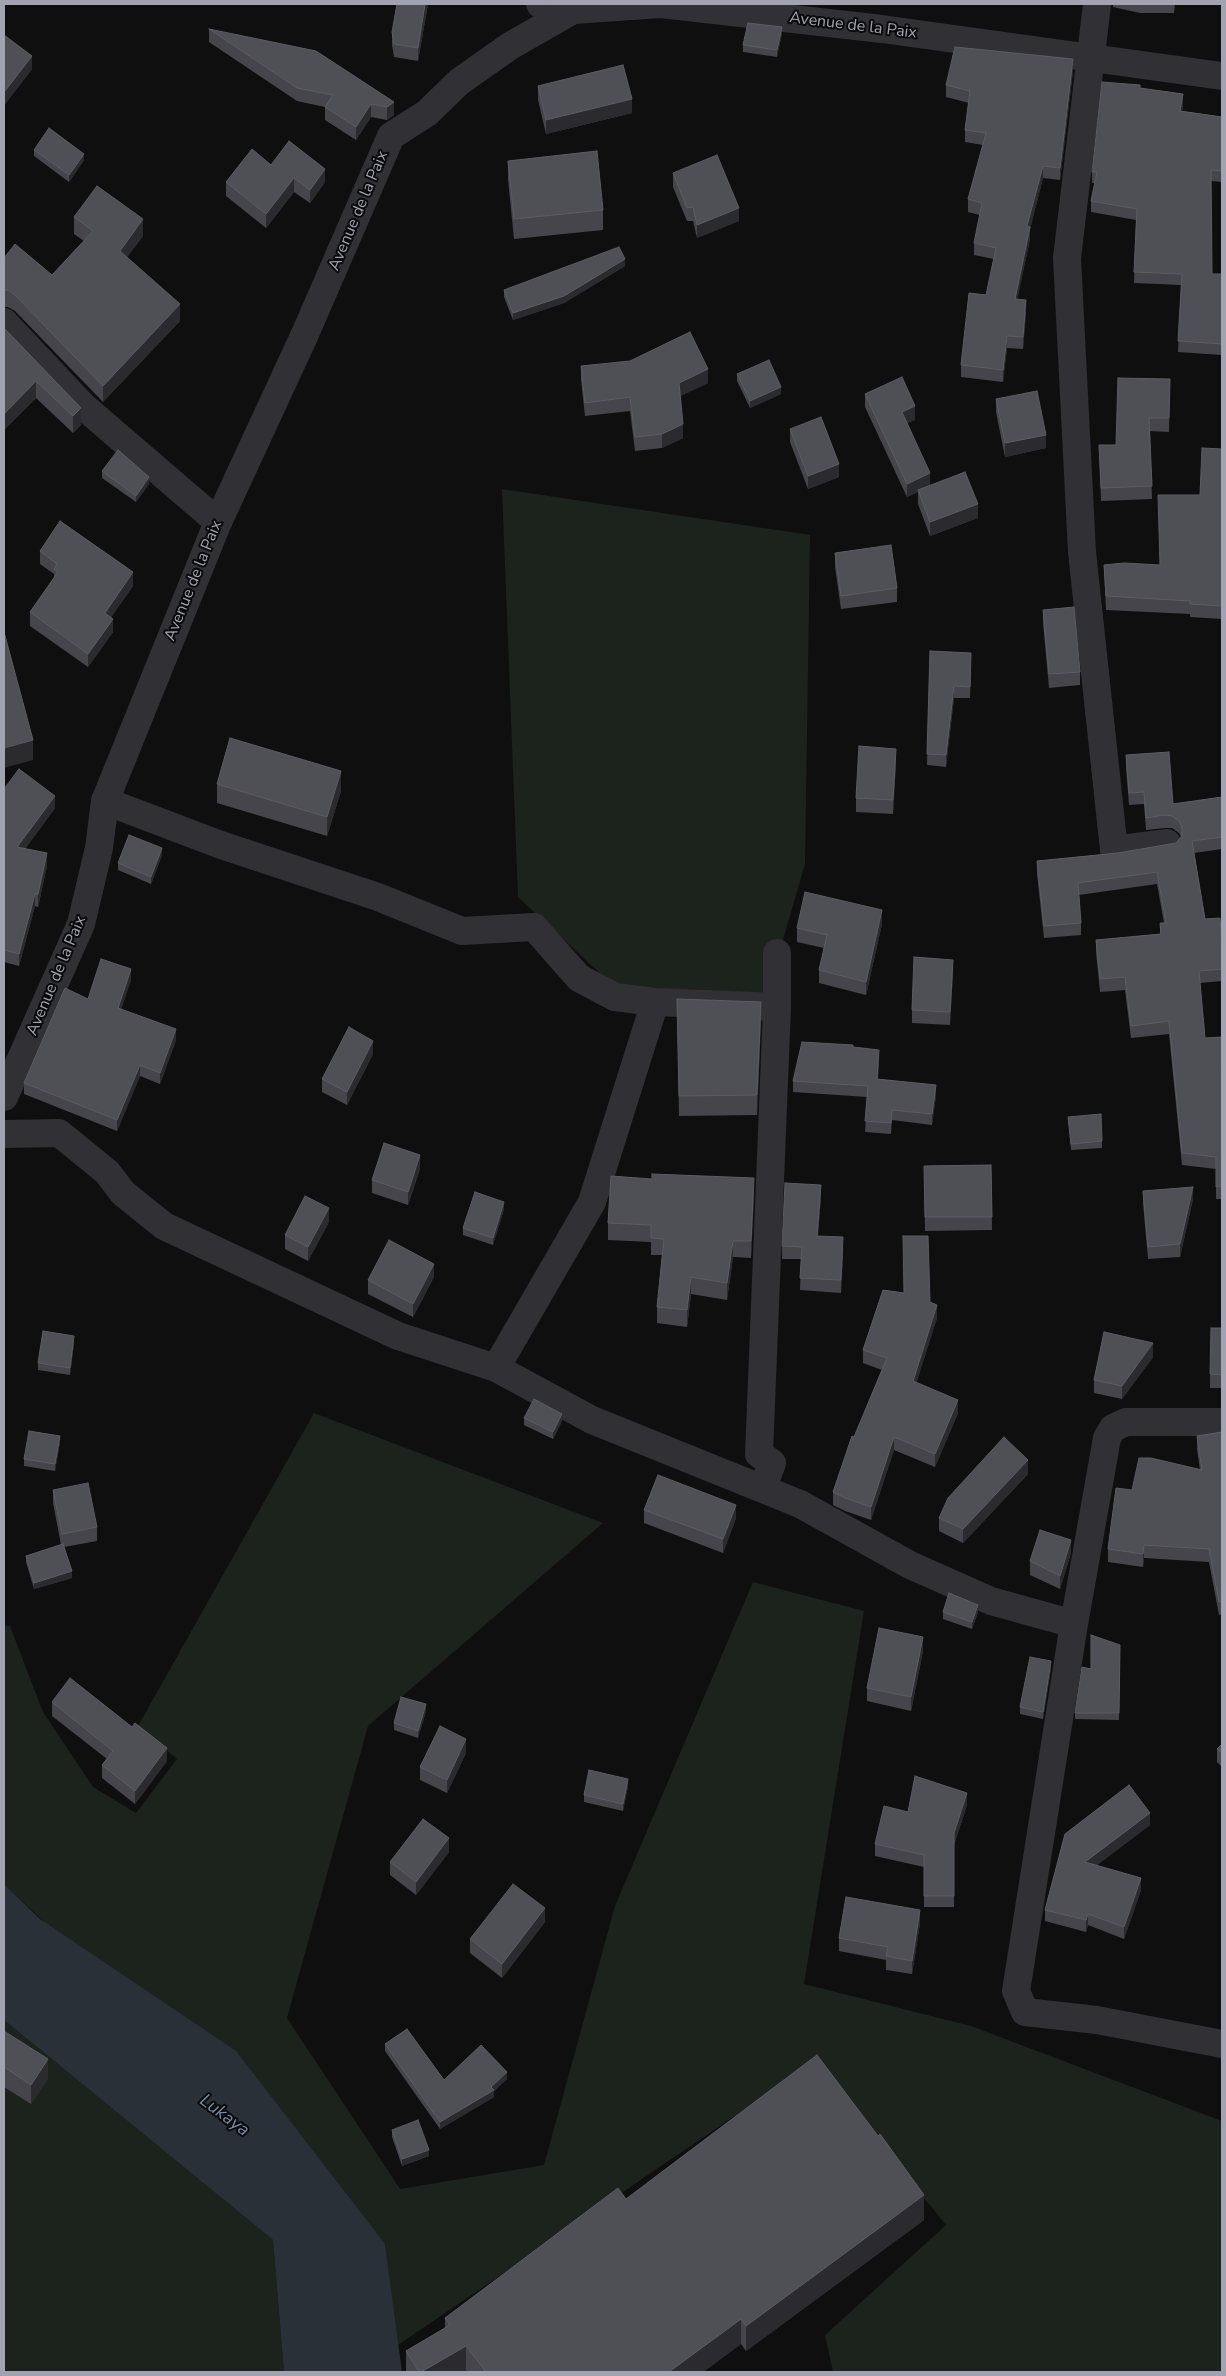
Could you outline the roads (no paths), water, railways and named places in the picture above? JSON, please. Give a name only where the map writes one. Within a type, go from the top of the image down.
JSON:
[{"type":"street","points":[[540,4],[572,10]]},
{"type":"street","name":"Avenue de la Paix","points":[[4,1097],[81,924],[99,848],[105,801],[218,522],[305,334],[391,136],[427,113],[459,82],[510,46],[572,10],[661,4],[882,29],[1222,76]]},
{"type":"street","points":[[1097,4],[1067,258],[1082,552],[1114,850],[1167,843]]},
{"type":"street","points":[[4,322],[83,406],[218,522]]},
{"type":"street","points":[[105,801],[221,845],[378,897],[462,931],[534,927],[579,978],[616,997],[655,1002],[777,1007]]},
{"type":"street","points":[[763,1487],[772,1463],[759,1454],[777,1007],[777,953]]},
{"type":"street","points":[[496,1368],[592,1202],[655,1002]]},
{"type":"street","points":[[4,1134],[59,1133],[107,1172],[123,1194],[164,1226],[398,1336],[496,1368],[592,1420],[763,1487],[800,1504],[910,1565],[991,1601],[1074,1624]]},
{"type":"street","points":[[1222,1422],[1126,1422],[1113,1428],[1107,1438],[1074,1624],[1016,1991],[1025,2012],[1097,2020],[1222,2044]]},
{"type":"water","name":"Lukaya","points":[[4,1884],[40,1919],[236,2051],[385,2244],[402,2372],[284,2372],[273,2240],[4,2020]]}]
